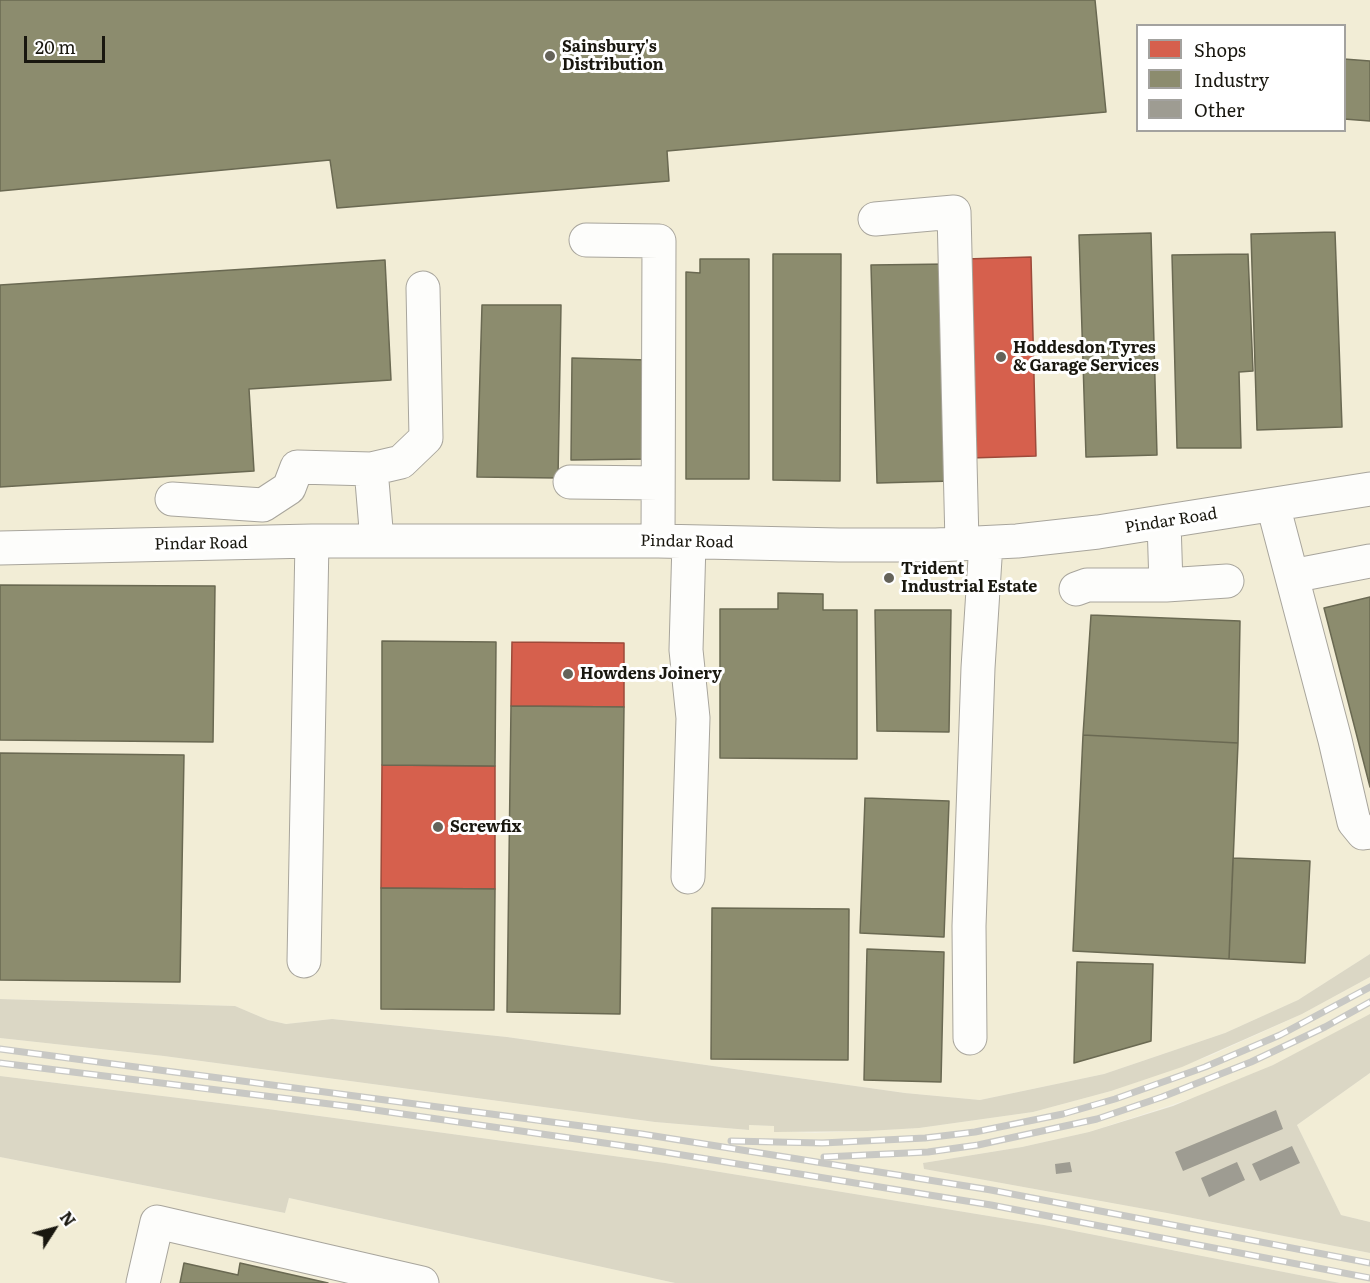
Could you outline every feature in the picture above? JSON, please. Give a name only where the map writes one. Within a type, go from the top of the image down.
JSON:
[{"type":"street","points":[[875,219],[954,212],[974,543],[977,691],[969,926],[970,1038]]},
{"type":"street","points":[[586,240],[659,241],[658,483],[673,542],[693,718],[688,877]]},
{"type":"street","points":[[172,499],[263,505],[289,488],[297,467],[371,469],[401,462],[426,438],[423,288]]},
{"type":"street","points":[[371,469],[377,541]]},
{"type":"street","points":[[570,482],[658,483]]},
{"type":"street","name":"Pindar Road","points":[[0,548],[312,541],[839,545],[974,543],[1098,532],[1370,489]]},
{"type":"street","points":[[1273,505],[1354,822],[1363,833],[1370,832]]},
{"type":"street","points":[[1164,522],[1166,585]]},
{"type":"street","points":[[304,961],[312,541]]},
{"type":"street","points":[[1292,576],[1370,561]]},
{"type":"street","points":[[1076,589],[1087,585],[1166,585],[1227,581]]},
{"type":"street","points":[[143,1283],[157,1222],[422,1283]]},
{"type":"shaded area","points":[[0,0],[1370,0],[1370,954],[1298,1000],[1225,1033],[1104,1074],[980,1100],[905,1093],[507,1037],[332,1019],[286,1024],[268,1020],[235,1006],[0,999]]},
{"type":"shaded area","points":[[1370,954],[1370,977],[1302,1014],[1182,1067],[1111,1091],[1033,1112],[919,1128],[774,1132],[774,1126],[749,1125],[749,1130],[655,1122],[164,1056],[0,1038],[0,999],[235,1006],[268,1020],[286,1024],[332,1019],[507,1037],[905,1093],[980,1100],[1104,1074],[1225,1033],[1298,1000]]},
{"type":"shaded area","points":[[1370,977],[1370,1015],[1273,1065],[1205,1094],[1089,1132],[1022,1147],[923,1163],[924,1169],[1370,1253],[1370,1283],[1340,1283],[1044,1225],[665,1163],[268,1109],[0,1076],[0,1038],[164,1056],[655,1122],[748,1130],[749,1125],[775,1126],[774,1131],[815,1133],[919,1128],[1033,1112],[1111,1091],[1212,1055],[1302,1014]]},
{"type":"shaded area","points":[[1370,1014],[1370,1073],[1297,1125],[1341,1215],[1370,1222],[1370,1253],[924,1169],[923,1163],[1022,1147],[1089,1132],[1173,1106],[1273,1065]]},
{"type":"shaded area","points":[[1370,1073],[1370,1222],[1341,1215],[1297,1125]]},
{"type":"shaded area","points":[[0,1076],[268,1109],[665,1163],[1044,1225],[1340,1283],[675,1283],[289,1198],[285,1213],[0,1157]]},
{"type":"shaded area","points":[[0,1157],[285,1213],[289,1198],[675,1283],[0,1283]]},
{"type":"building: Shops","name":"Hoddesdon Tyres & Garage Services","points":[[1031,257],[1036,456],[970,458],[966,259]]},
{"type":"building: Shops","name":"Howdens Joinery","points":[[512,642],[624,643],[624,707],[511,706]]},
{"type":"building: Shops","name":"Screwfix","points":[[382,765],[495,766],[495,889],[381,888]]},
{"type":"building: Industry","name":"Sainsbury's Distribution","points":[[0,0],[1095,0],[1106,112],[667,151],[669,181],[337,208],[330,160],[0,191]]},
{"type":"building: Industry","points":[[1346,59],[1370,61],[1370,121],[1346,119]]},
{"type":"building: Industry","points":[[1335,232],[1342,427],[1257,430],[1251,234]]},
{"type":"building: Industry","points":[[1151,233],[1157,455],[1086,457],[1079,235]]},
{"type":"building: Industry","points":[[773,254],[841,254],[840,481],[773,480]]},
{"type":"building: Industry","points":[[1248,254],[1253,371],[1239,372],[1241,448],[1177,448],[1172,255]]},
{"type":"building: Industry","points":[[700,259],[749,259],[749,479],[686,479],[686,272],[700,273]]},
{"type":"building: Industry","points":[[385,260],[391,380],[249,389],[254,471],[0,487],[0,285]]},
{"type":"building: Industry","points":[[950,264],[953,481],[877,483],[871,265]]},
{"type":"building: Industry","points":[[482,305],[561,305],[558,478],[477,477]]},
{"type":"building: Industry","points":[[572,358],[648,360],[649,459],[571,460]]},
{"type":"building: Industry","points":[[0,585],[215,586],[213,742],[0,740]]},
{"type":"building: Industry","points":[[778,593],[823,594],[823,610],[857,610],[857,759],[720,758],[720,609],[778,609]]},
{"type":"building: Industry","points":[[1370,597],[1370,787],[1324,608]]},
{"type":"building: Industry","points":[[875,610],[951,610],[949,732],[877,731]]},
{"type":"building: Industry","points":[[1091,615],[1240,621],[1238,743],[1083,735]]},
{"type":"building: Industry","points":[[382,641],[496,642],[495,766],[382,765]]},
{"type":"building: Industry","points":[[511,706],[624,707],[620,1014],[507,1012]]},
{"type":"building: Industry","points":[[1083,735],[1238,743],[1229,959],[1073,951]]},
{"type":"building: Industry","points":[[0,753],[184,755],[180,982],[0,980]]},
{"type":"building: Industry","points":[[865,798],[949,801],[944,937],[860,933]]},
{"type":"building: Industry","points":[[1233,858],[1310,861],[1305,963],[1229,959]]},
{"type":"building: Industry","points":[[381,888],[495,889],[494,1010],[381,1009]]},
{"type":"building: Industry","points":[[712,908],[849,909],[848,1060],[711,1059]]},
{"type":"building: Industry","points":[[867,949],[944,952],[941,1082],[864,1080]]},
{"type":"building: Industry","points":[[1077,962],[1153,964],[1151,1041],[1074,1063]]},
{"type":"building: Industry","points":[[184,1263],[238,1275],[240,1263],[328,1283],[180,1283]]},
{"type":"building: Other","points":[[1276,1110],[1283,1129],[1183,1171],[1175,1152]]},
{"type":"building: Other","points":[[1292,1146],[1300,1163],[1260,1181],[1252,1164]]},
{"type":"building: Other","points":[[1070,1162],[1072,1172],[1056,1174],[1055,1164]]},
{"type":"building: Other","points":[[1237,1162],[1245,1180],[1209,1197],[1201,1178]]},
{"type":"railway","points":[[731,1141],[822,1143],[925,1138],[975,1132],[1063,1114],[1115,1099],[1205,1067],[1280,1035],[1370,987]]},
{"type":"railway","points":[[824,1157],[928,1152],[978,1145],[1097,1119],[1162,1097],[1251,1062],[1325,1027],[1370,1002]]},
{"type":"railway","points":[[0,1049],[642,1134],[991,1190],[1370,1263]]},
{"type":"railway","points":[[0,1063],[354,1107],[639,1148],[991,1205],[1370,1278]]},
{"type":"place","name":"Sainsbury's Distribution","points":[[550,56]]},
{"type":"place","name":"Hoddesdon Tyres & Garage Services","points":[[1001,357]]},
{"type":"place","name":"Trident Industrial Estate","points":[[889,578]]},
{"type":"place","name":"Howdens Joinery","points":[[568,674]]},
{"type":"place","name":"Screwfix","points":[[438,827]]}]
